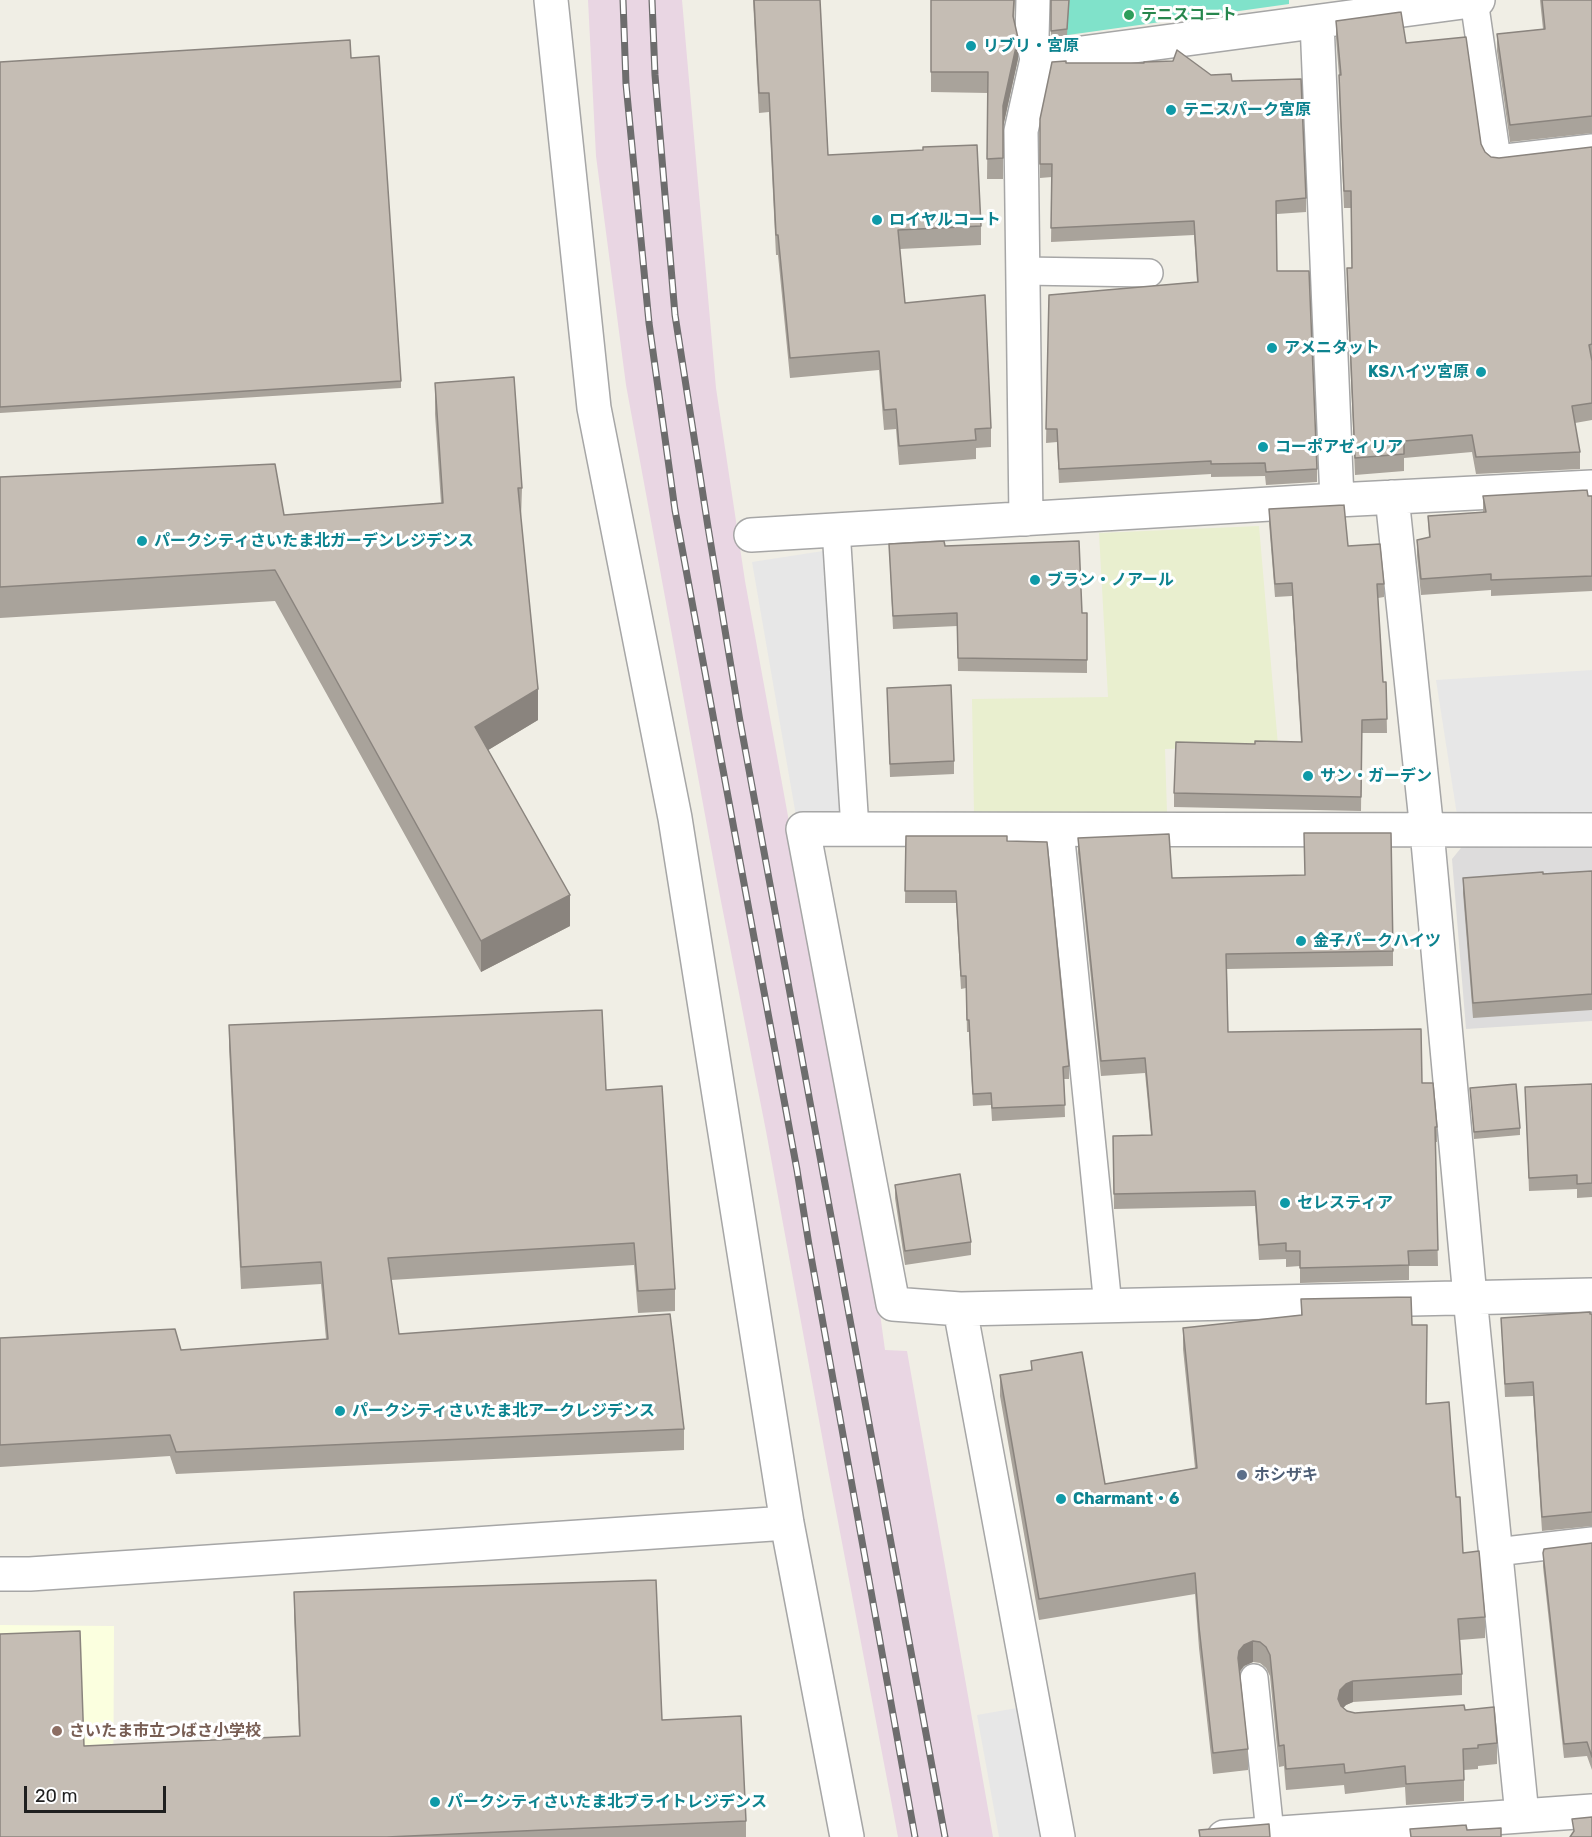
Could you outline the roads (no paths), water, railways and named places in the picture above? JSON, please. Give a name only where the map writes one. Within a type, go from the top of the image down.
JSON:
[{"type":"street","points":[[551,0],[594,408],[675,818],[787,1523],[847,1837]]},
{"type":"street","points":[[1026,519],[1021,131],[1037,59],[1032,37],[1033,0]]},
{"type":"street","points":[[1037,59],[1476,0]]},
{"type":"street","points":[[1317,21],[1337,500]]},
{"type":"street","points":[[751,535],[1592,487]]},
{"type":"street","points":[[1392,497],[1497,1552],[1500,1708],[1523,1826]]},
{"type":"street","points":[[1592,830],[803,829],[893,1304],[960,1309],[1592,1295]]},
{"type":"street","points":[[960,1309],[1058,1837]]},
{"type":"street","points":[[0,1574],[30,1574],[787,1523]]},
{"type":"street","points":[[1224,1837],[1270,1833],[1523,1826],[1592,1810]]},
{"type":"lane","points":[[1476,0],[1497,159],[1592,148]]},
{"type":"lane","points":[[1023,272],[1149,273]]},
{"type":"lane","points":[[836,529],[855,829]]},
{"type":"lane","points":[[1060,830],[1108,1306]]},
{"type":"lane","points":[[1497,1552],[1592,1541]]},
{"type":"lane","points":[[1254,1678],[1270,1833]]},
{"type":"railway","points":[[623,0],[626,84],[649,323],[675,510],[797,1170],[915,1837]]},
{"type":"railway","points":[[652,0],[655,75],[675,315],[708,527],[740,721],[945,1837]]},
{"type":"place","name":"テニスコート","points":[[1129,15]]},
{"type":"place","name":"リブリ・宮原","points":[[971,46]]},
{"type":"place","name":"テニスパーク宮原","points":[[1171,110]]},
{"type":"place","name":"ロイヤルコート","points":[[877,220]]},
{"type":"place","name":"アメニタット","points":[[1272,348]]},
{"type":"place","name":"KSハイツ宮原","points":[[1481,372]]},
{"type":"place","name":"コーポアゼィリア","points":[[1263,447]]},
{"type":"place","name":"パークシティさいたま北ガーデンレジデンス","points":[[142,541]]},
{"type":"place","name":"ブラン・ノアール","points":[[1035,580]]},
{"type":"place","name":"サン・ガーデン","points":[[1308,776]]},
{"type":"place","name":"金子パークハイツ","points":[[1301,941]]},
{"type":"place","name":"セレスティア","points":[[1285,1203]]},
{"type":"place","name":"パークシティさいたま北アークレジデンス","points":[[340,1411]]},
{"type":"place","name":"ホシザキ","points":[[1242,1475]]},
{"type":"place","name":"Charmant・6","points":[[1061,1499]]},
{"type":"place","name":"さいたま市立つばさ小学校","points":[[57,1731]]},
{"type":"place","name":"パークシティさいたま北ブライトレジデンス","points":[[435,1802]]}]
